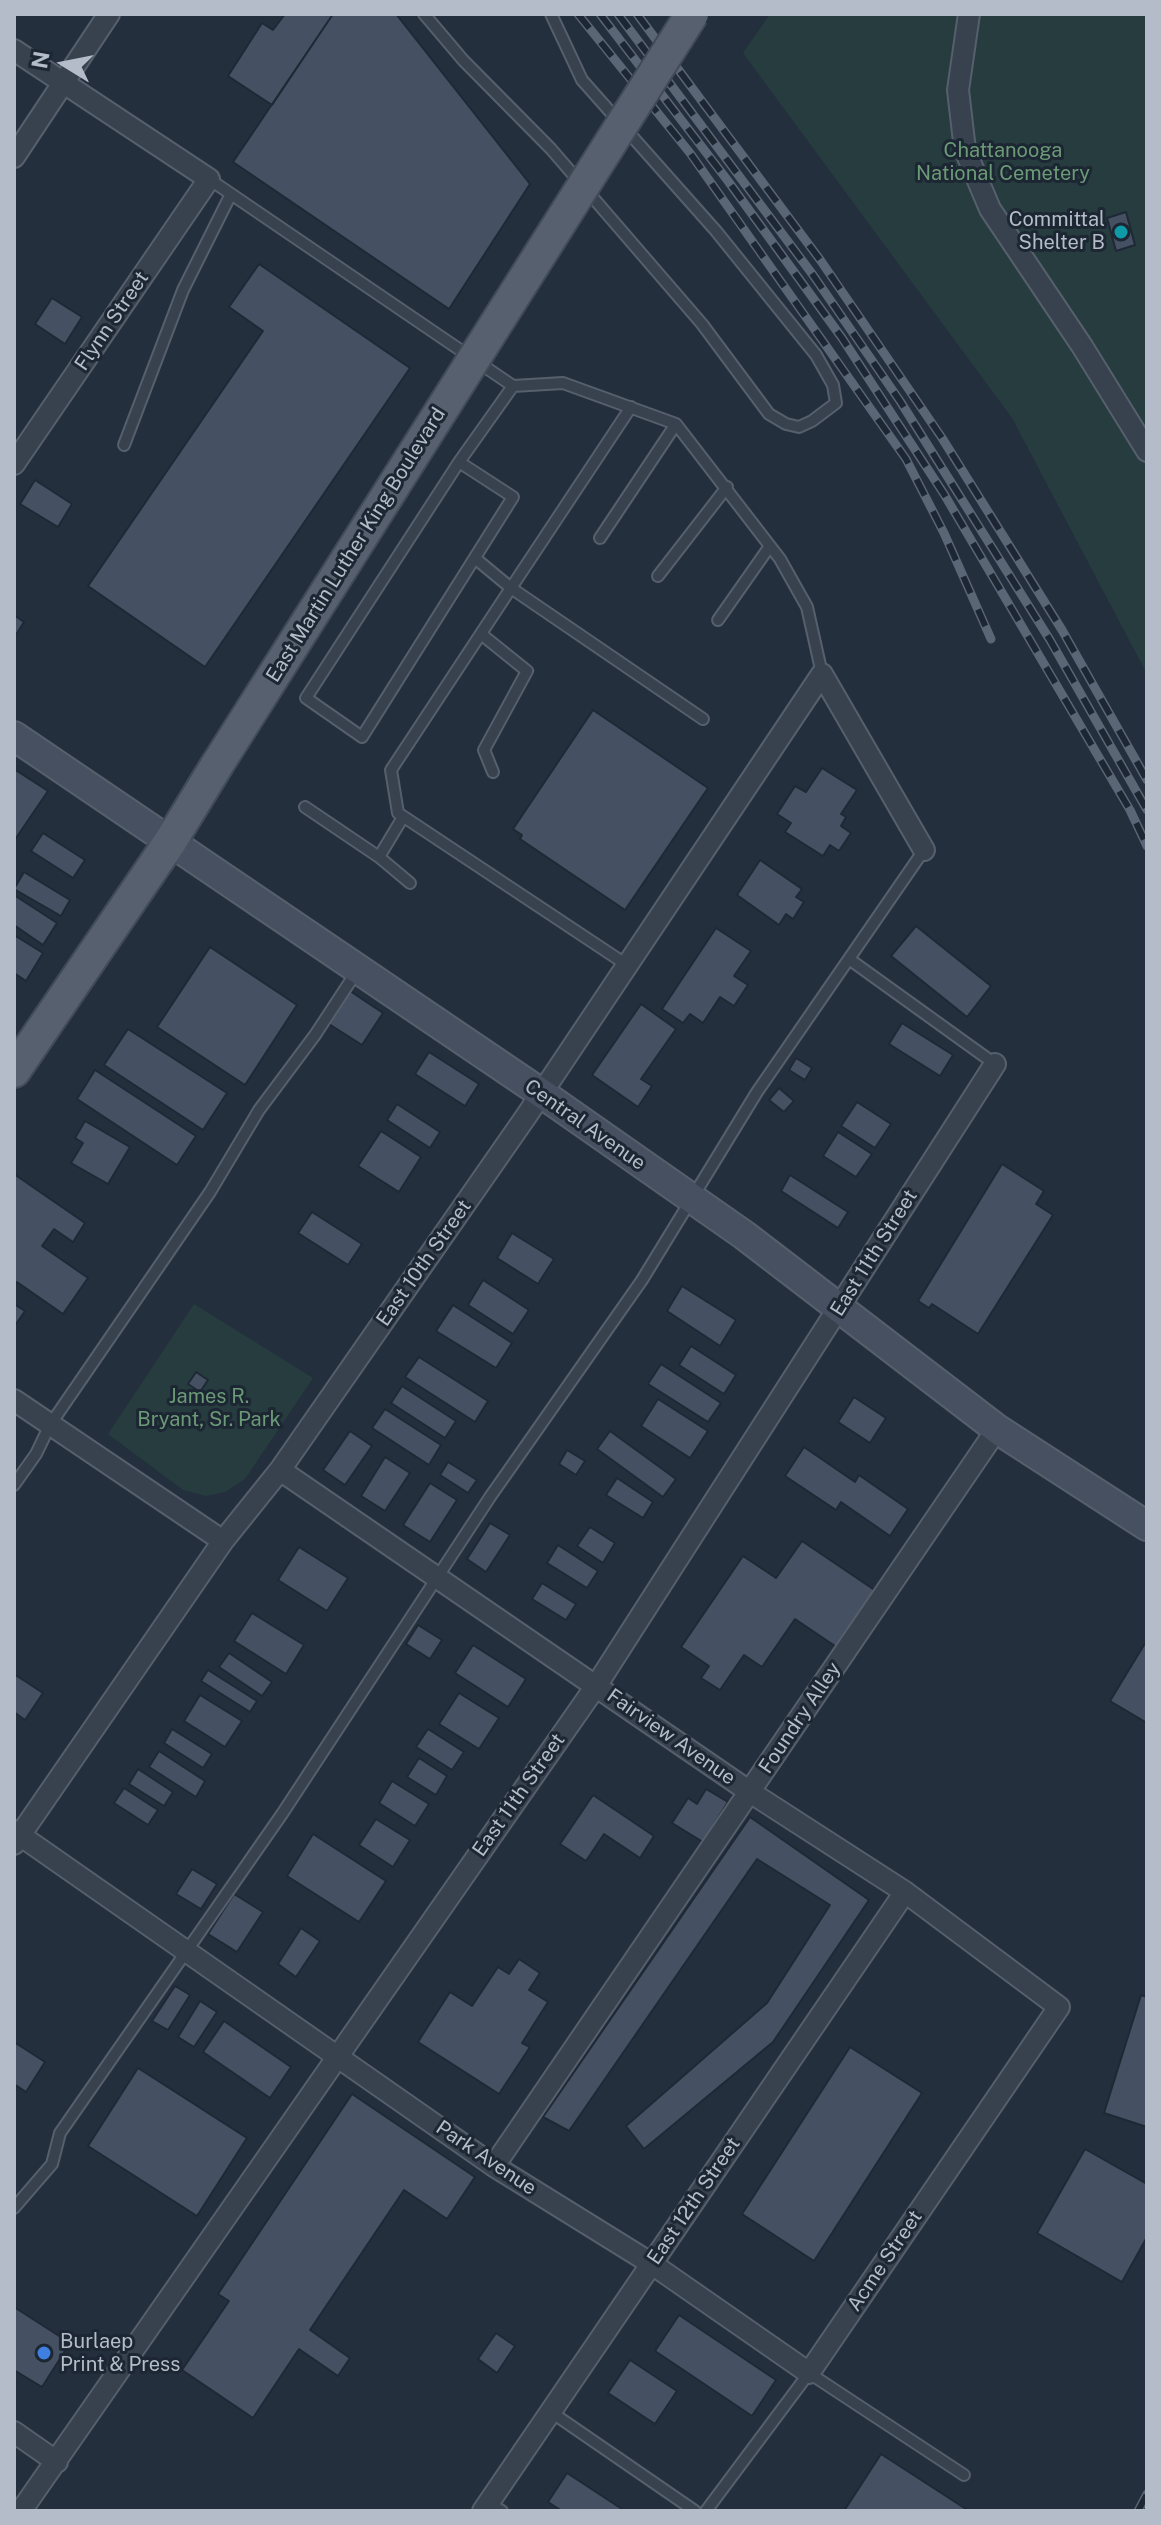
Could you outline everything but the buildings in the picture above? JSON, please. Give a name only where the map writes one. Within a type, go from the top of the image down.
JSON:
[{"type":"main road","name":"East Martin Luther King Boulevard","points":[[14,1071],[170,842],[692,14]]},
{"type":"main road","name":"Central Avenue","points":[[14,736],[541,1093],[744,1235],[997,1429],[1147,1526]]},
{"type":"street","points":[[14,157],[109,14]]},
{"type":"street","points":[[969,14],[958,90],[965,150],[990,209],[1082,346],[1147,451]]},
{"type":"street","points":[[14,50],[209,179]]},
{"type":"street","name":"Flynn Street","points":[[14,464],[209,179]]},
{"type":"street","points":[[822,674],[924,850]]},
{"type":"street","name":"East 10th Street","points":[[16,1837],[223,1541],[280,1470],[541,1093],[822,674]]},
{"type":"street","name":"East 11th Street","points":[[21,2511],[596,1686],[995,1064]]},
{"type":"street","points":[[14,1400],[223,1541]]},
{"type":"street","name":"Foundry Alley","points":[[494,2166],[997,1429]]},
{"type":"street","name":"Fairview Avenue","points":[[280,1470],[750,1792],[905,1892],[1059,2007]]},
{"type":"street","name":"Park Avenue","points":[[16,1837],[188,1952],[494,2166],[652,2264],[809,2373]]},
{"type":"street","name":"East 12th Street","points":[[491,2508],[551,2412],[905,1892]]},
{"type":"street","name":"Acme Street","points":[[809,2373],[1059,2007]]},
{"type":"street","points":[[14,2432],[57,2462]]},
{"type":"lane","points":[[424,14],[463,60],[561,160],[702,324],[769,414],[786,424],[799,427],[812,421],[836,403],[833,385],[816,355],[716,231],[582,80],[551,14]]},
{"type":"lane","points":[[209,179],[513,386],[563,383],[676,424],[770,546],[807,607],[822,674]]},
{"type":"lane","points":[[124,445],[183,290],[231,194]]},
{"type":"lane","points":[[459,462],[513,497],[362,737],[306,698],[459,462],[513,386]]},
{"type":"lane","points":[[627,965],[398,813],[391,770],[631,407]]},
{"type":"lane","points":[[600,538],[676,424]]},
{"type":"lane","points":[[658,576],[727,487]]},
{"type":"lane","points":[[718,620],[770,546]]},
{"type":"lane","points":[[476,559],[511,588],[703,719]]},
{"type":"lane","points":[[481,634],[527,671],[484,750],[493,772]]},
{"type":"lane","points":[[305,807],[379,857],[410,883]]},
{"type":"lane","points":[[379,857],[403,817]]},
{"type":"lane","points":[[14,2208],[52,2164],[60,2133],[188,1952],[490,1497],[642,1280],[757,1092],[924,850]]},
{"type":"lane","points":[[849,959],[995,1064]]},
{"type":"lane","points":[[14,1485],[36,1454],[50,1425],[210,1192],[259,1110],[315,1035],[358,969]]},
{"type":"lane","name":"Park Avenue","points":[[809,2373],[964,2475]]},
{"type":"lane","name":"Acme Street","points":[[706,2511],[809,2373]]},
{"type":"lane","points":[[551,2412],[695,2511]]},
{"type":"green space","name":"Chattanooga National Cemetery","points":[[770,14],[1147,14],[1147,674],[1012,418],[743,53]]},
{"type":"green space","name":"James R. Bryant, Sr. Park","points":[[194,1304],[313,1378],[245,1479],[225,1492],[206,1496],[183,1490],[108,1434]]},
{"type":"railway","points":[[578,14],[690,153],[906,459],[944,533],[991,639]]},
{"type":"railway","points":[[600,14],[728,181],[842,338],[944,494],[1130,810],[1147,846]]},
{"type":"railway","points":[[618,14],[813,275],[900,401],[1050,640],[1147,810]]},
{"type":"railway","points":[[637,14],[821,261],[942,438],[1062,630],[1147,780]]},
{"type":"railway","points":[[1138,2511],[1147,2494]]},
{"type":"place","name":"Committal Shelter B","points":[[1121,232]]},
{"type":"place","name":"Burlaep Print & Press","points":[[44,2353]]}]
